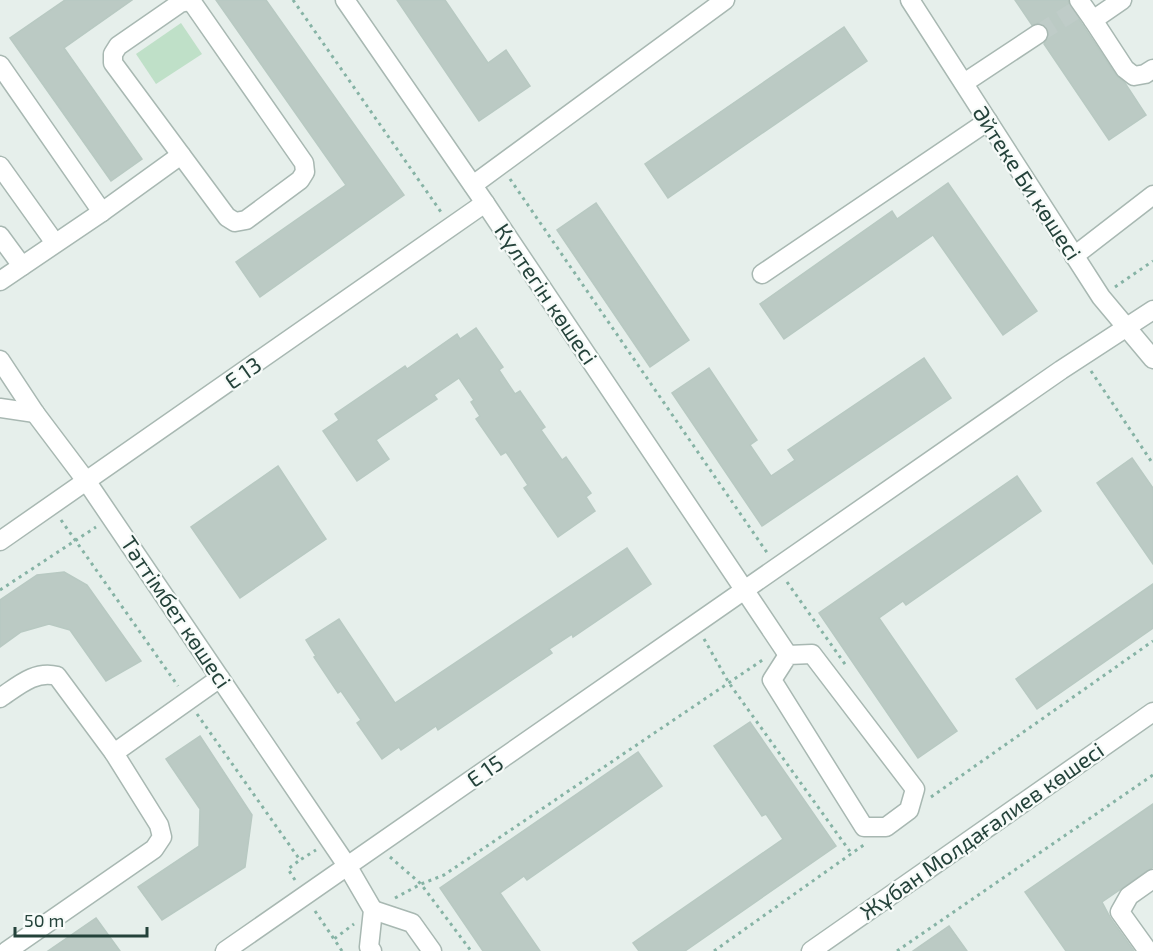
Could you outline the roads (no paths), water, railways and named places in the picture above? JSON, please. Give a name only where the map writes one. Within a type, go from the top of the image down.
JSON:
[{"type":"street","name":"Күлтегін көшесі","points":[[345,0],[485,203],[785,650]]},
{"type":"street","points":[[472,185],[724,0]]},
{"type":"street","name":"Әйтеке Би көшесі","points":[[910,0],[1101,297],[1153,358]]},
{"type":"street","points":[[1093,20],[1122,0]]},
{"type":"street","points":[[188,1],[194,5],[304,163],[305,172],[300,180],[246,220],[235,222],[227,217],[181,155],[114,63],[113,54],[118,46],[180,3],[188,1]]},
{"type":"street","points":[[1079,5],[1093,20],[1125,69],[1134,76],[1145,75],[1153,69]]},
{"type":"street","points":[[964,83],[1038,34]]},
{"type":"street","points":[[0,66],[102,212]]},
{"type":"street","points":[[762,274],[988,121]]},
{"type":"street","points":[[0,281],[181,155]]},
{"type":"street","points":[[0,166],[56,243]]},
{"type":"street","points":[[1074,256],[1153,195]]},
{"type":"street","name":"E 13","points":[[0,541],[485,203]]},
{"type":"street","points":[[0,236],[21,266]]},
{"type":"street","name":"E 15","points":[[225,951],[1153,310]]},
{"type":"street","name":"Тәттімбет көшесі","points":[[0,360],[35,413],[111,517],[348,867],[373,910]]},
{"type":"street","points":[[0,408],[35,413]]},
{"type":"street","points":[[785,650],[812,654],[915,789],[909,810],[886,828],[864,827],[772,680],[785,650]]},
{"type":"street","points":[[0,698],[32,677],[46,673],[57,676],[114,753],[159,825],[162,837],[154,849],[8,951]]},
{"type":"street","points":[[114,753],[220,678]]},
{"type":"street","name":"Жұбан Молдағалиев көшесі","points":[[811,951],[1153,712]]},
{"type":"street","points":[[1148,951],[1120,912],[1129,896],[1153,879]]},
{"type":"street","points":[[372,951],[369,947],[373,910],[412,923],[432,951]]},
{"type":"tunnel","points":[[1038,34],[1076,10]]}]
